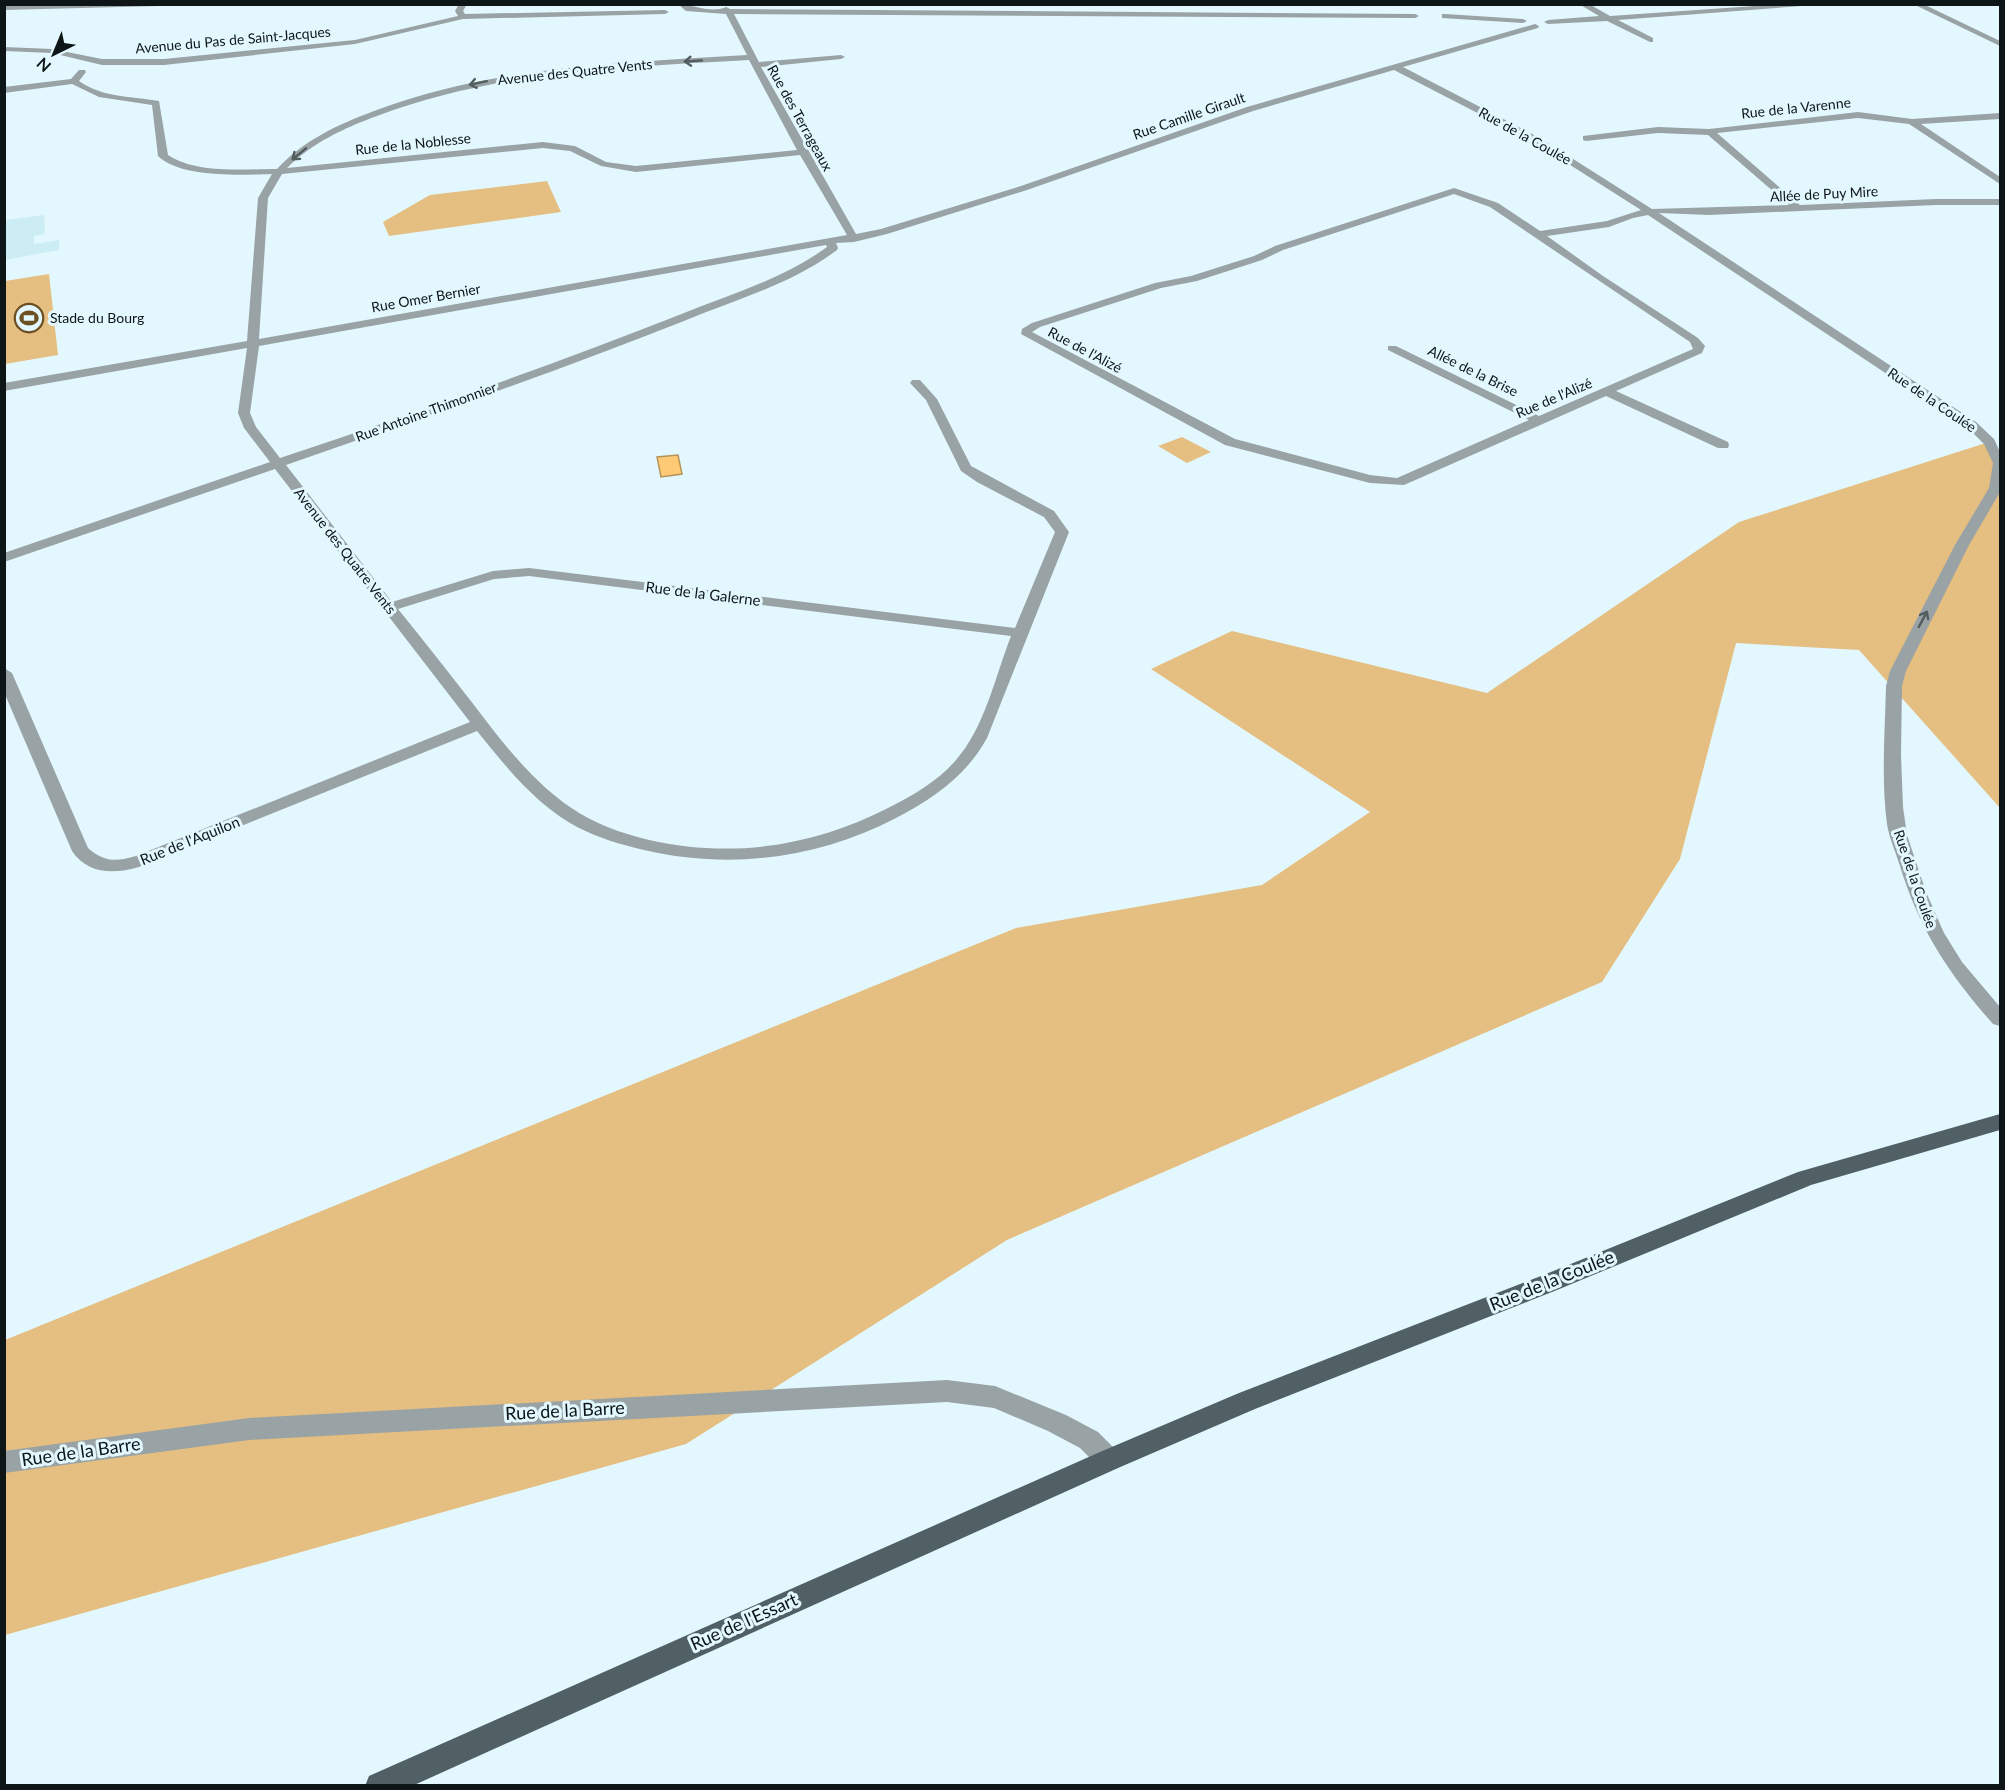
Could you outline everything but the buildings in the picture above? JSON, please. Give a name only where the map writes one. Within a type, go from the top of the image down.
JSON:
[{"type":"main road","name":"Rue de la Coulée","points":[[1109,1460],[1247,1401],[1549,1283],[1806,1178],[2001,1122]]},
{"type":"main road","name":"Rue de l'Essart","points":[[380,1785],[1109,1460]]},
{"type":"street","points":[[4,8],[159,4]]},
{"type":"street","points":[[463,4],[459,11],[463,17]]},
{"type":"street","points":[[681,4],[691,10],[727,7],[1320,16],[1419,16],[1403,12],[1397,7],[1320,16]]},
{"type":"street","points":[[1582,4],[1650,40]]},
{"type":"street","name":"Rue Camille Girault","points":[[854,239],[1013,191],[1251,109],[1530,22],[1545,25],[1548,22],[1607,17],[1825,4]]},
{"type":"street","points":[[1916,4],[2001,44]]},
{"type":"street","name":"Rue des Terrageaux","points":[[727,7],[753,61],[854,239]]},
{"type":"street","points":[[1450,8],[1530,22],[1442,17],[1452,13],[1450,8]]},
{"type":"street","name":"Avenue du Pas de Saint-Jacques","points":[[4,49],[52,51],[102,62],[164,62],[375,39],[463,17],[665,12]]},
{"type":"street","name":"Avenue des Quatre Vents","points":[[841,57],[544,72],[448,90],[374,113],[335,130],[298,154],[279,171],[267,186],[263,198],[253,344],[244,413],[250,428],[277,465],[514,766],[544,796],[578,820],[616,837],[659,849],[693,855],[735,857],[767,854],[811,845],[852,832],[890,815],[947,778],[963,763],[975,746],[1062,532],[1049,514],[982,479],[966,468],[931,399],[916,383]]},
{"type":"street","points":[[4,90],[74,81],[81,72],[102,62]]},
{"type":"street","name":"Rue de la Coulée","points":[[1394,66],[1537,140],[1972,425],[1989,442],[2000,463],[1996,488],[1962,545],[1898,671],[1894,686],[1893,789],[1897,827],[1927,920],[1941,948],[1964,980],[2001,1019]]},
{"type":"street","name":"Rue de la Noblesse","points":[[74,81],[83,88],[119,98],[156,103],[163,156],[167,161],[193,167],[279,171],[543,145],[572,148],[604,164],[636,169],[803,152]]},
{"type":"street","name":"Rue de la Varenne","points":[[1586,138],[1658,130],[1712,132],[1858,115],[1912,122],[2001,116]]},
{"type":"street","points":[[1912,122],[2001,180]]},
{"type":"street","points":[[1712,132],[1799,209]]},
{"type":"street","name":"Rue de l'Alizé","points":[[1454,190],[1494,205],[1694,340],[1699,346],[1698,351],[1687,358],[1607,392],[1409,478],[1387,483],[1224,440],[1031,339],[1026,331],[1036,325],[1160,285],[1193,279],[1454,190]]},
{"type":"street","name":"Allée de Puy Mire","points":[[1650,212],[1799,209],[1926,202],[2001,202]]},
{"type":"street","points":[[1538,234],[1609,224],[1650,212]]},
{"type":"street","name":"Rue Omer Bernier","points":[[4,387],[854,239]]},
{"type":"street","name":"Rue Antoine Thimonnier","points":[[4,558],[495,388],[733,298],[817,260],[832,248],[830,243]]},
{"type":"street","name":"Allée de la Brise","points":[[1392,348],[1540,421]]},
{"type":"street","name":"Rue de l'Alizé","points":[[1607,392],[1723,445]]},
{"type":"street","name":"Rue de la Galerne","points":[[390,608],[485,577],[529,572],[1020,633]]},
{"type":"street","name":"Rue de l'Aquilon","points":[[4,673],[81,851],[93,863],[106,867],[124,866],[142,860],[480,723]]},
{"type":"street","name":"Rue de la Barre","points":[[4,1462],[249,1429],[794,1398],[947,1392],[994,1397],[1057,1423],[1089,1440],[1109,1460]]},
{"type":"shaded area","points":[[547,181],[561,212],[389,236],[383,222],[430,195]]},
{"type":"shaded area","points":[[44,215],[45,234],[34,236],[34,244],[59,240],[59,250],[5,260],[5,220]]},
{"type":"shaded area","name":"Stade du Bourg","points":[[49,274],[58,355],[5,364],[5,281]]},
{"type":"shaded area","points":[[1182,437],[1211,452],[1187,463],[1158,446]]},
{"type":"shaded area","points":[[1989,442],[2000,462],[2000,808],[1859,650],[1736,643],[1680,859],[1602,982],[1007,1240],[686,1444],[5,1635],[5,1340],[1016,928],[1262,885],[1370,812],[1151,669],[1232,631],[1487,693],[1739,522]]},
{"type":"shaded area","points":[[678,455],[682,474],[661,477],[657,457]]},
{"type":"place","name":"Stade du Bourg","points":[[29,318]]}]
